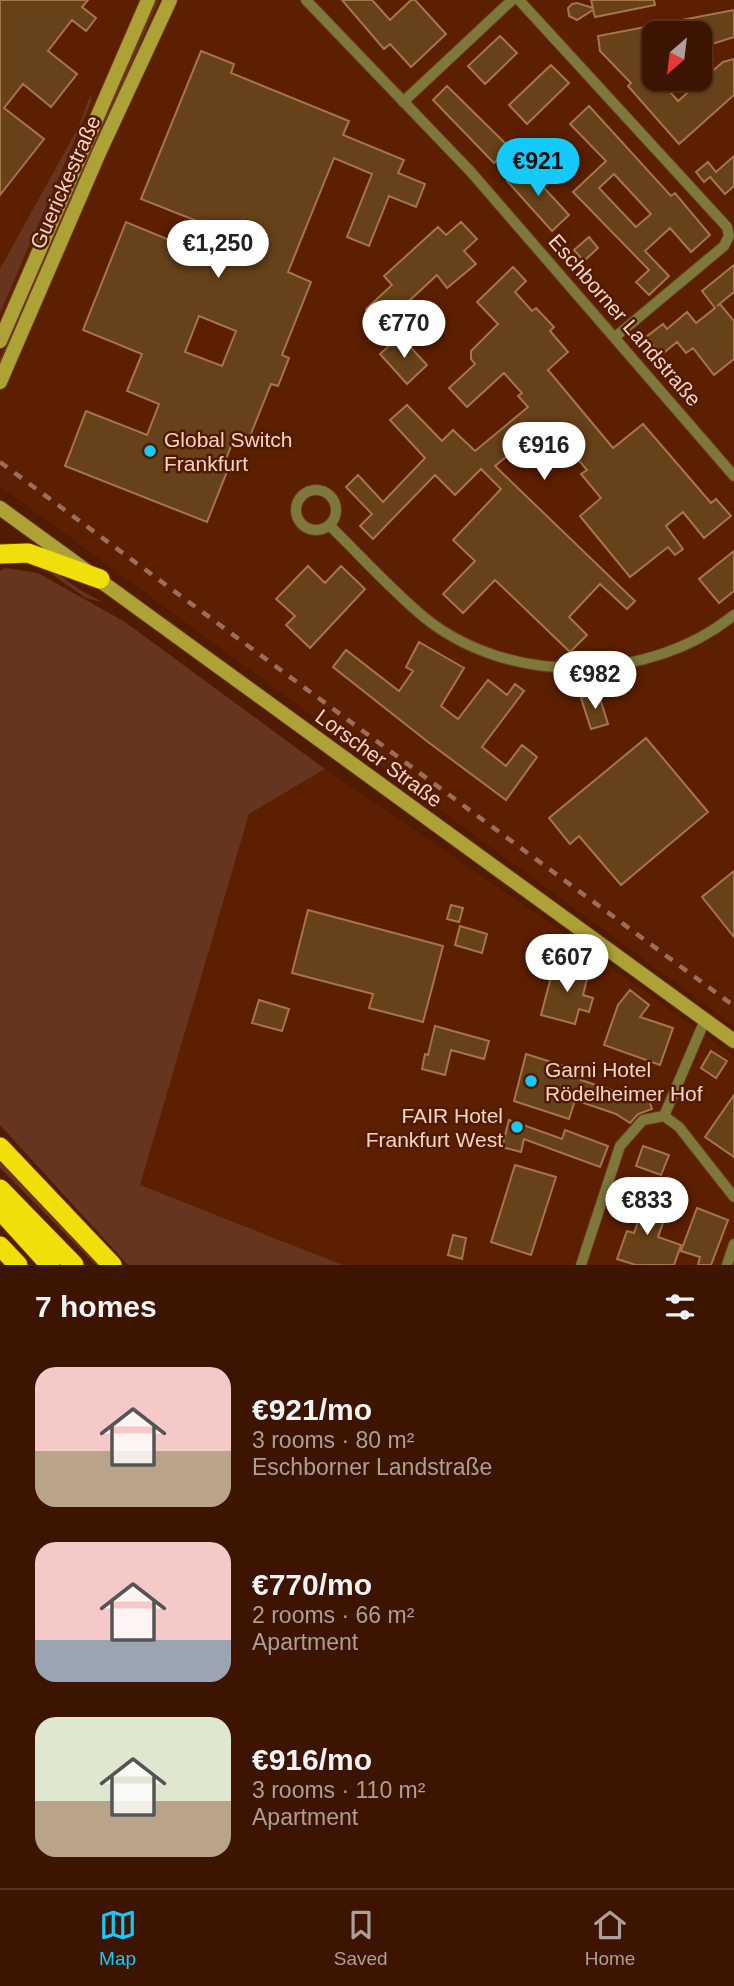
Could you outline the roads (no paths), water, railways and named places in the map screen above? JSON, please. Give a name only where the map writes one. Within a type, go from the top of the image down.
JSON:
[{"type":"highway","points":[[0,554],[28,552],[100,579]]},
{"type":"highway","points":[[0,1147],[112,1265]]},
{"type":"highway","points":[[0,1189],[74,1265]]},
{"type":"highway","points":[[0,1210],[50,1265]]},
{"type":"highway","points":[[0,1246],[18,1265]]},
{"type":"main road","name":"Guerickestraße","points":[[0,341],[148,0]]},
{"type":"main road","name":"Guerickestraße","points":[[0,382],[99,153],[170,0]]},
{"type":"main road","name":"Lorscher Straße","points":[[0,508],[734,1041]]},
{"type":"street","points":[[403,102],[512,0]]},
{"type":"street","points":[[519,0],[727,227],[729,236],[724,246],[615,337]]},
{"type":"street","name":"Eschborner Landstraße","points":[[310,2],[471,172],[734,476]]},
{"type":"street","points":[[312,489],[323,490],[332,497],[336,505],[335,518],[329,525],[322,529],[310,529],[302,525],[296,516],[296,504],[303,494],[312,489]]},
{"type":"street","points":[[329,525],[426,618],[472,646],[534,665],[577,669],[666,653],[712,633],[734,615]]},
{"type":"street","points":[[664,1116],[705,1020]]},
{"type":"street","points":[[581,1265],[620,1146],[643,1121],[664,1116],[679,1127],[734,1197]]},
{"type":"street","points":[[727,1265],[734,1244]]},
{"type":"railway","points":[[0,462],[734,1006]]},
{"type":"place","name":"Global Switch Frankfurt","points":[[150,451]]},
{"type":"place","name":"Garni Hotel Rödelheimer Hof","points":[[531,1081]]},
{"type":"place","name":"FAIR Hotel Frankfurt West","points":[[517,1127]]}]
